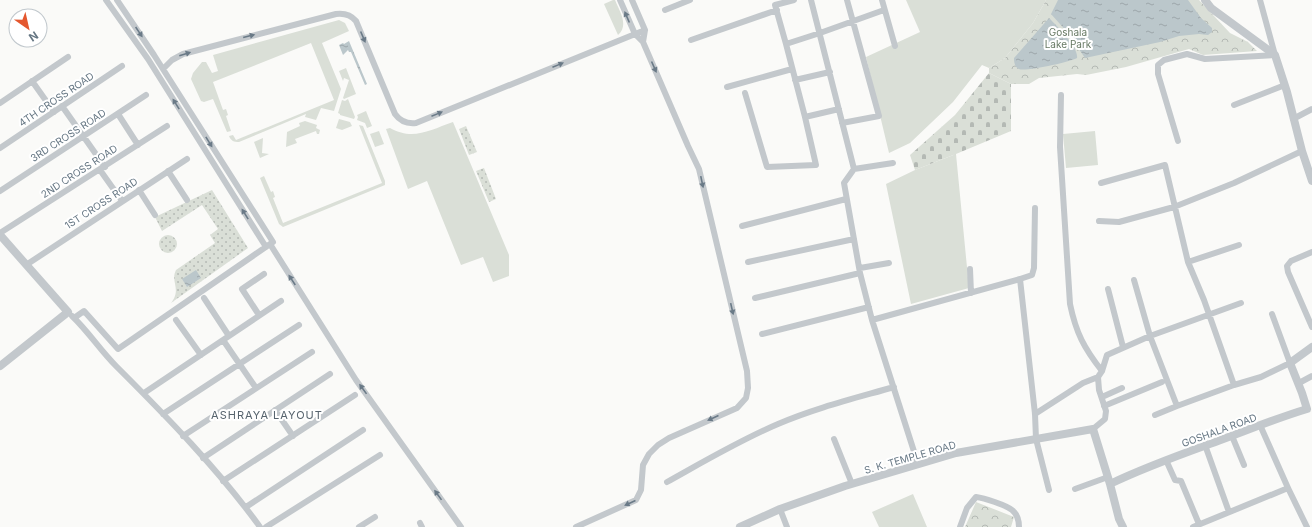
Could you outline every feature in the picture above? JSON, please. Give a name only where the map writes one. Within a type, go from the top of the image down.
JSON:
[{"type":"street","points":[[106,0],[148,59],[356,380],[461,527]]},
{"type":"street","points":[[117,0],[163,69],[269,245]]},
{"type":"street","points":[[576,527],[636,500],[641,490],[643,465],[649,454],[658,445],[669,438],[736,408],[746,398],[748,388],[747,372],[699,169],[642,42],[634,34],[620,0]]},
{"type":"street","points":[[632,0],[644,30],[642,42]]},
{"type":"street","points":[[665,10],[690,0]]},
{"type":"street","points":[[691,40],[775,5],[794,0]]},
{"type":"street","points":[[812,0],[854,169]]},
{"type":"street","points":[[842,123],[879,116],[847,0]]},
{"type":"street","points":[[882,0],[895,46]]},
{"type":"street","points":[[1205,0],[1211,8],[1275,55]]},
{"type":"street","points":[[1261,0],[1302,151],[1310,168],[1312,181]]},
{"type":"street","points":[[745,93],[767,167],[816,164],[775,5]]},
{"type":"street","points":[[786,44],[884,10]]},
{"type":"street","points":[[163,69],[172,60],[183,54],[336,14],[344,14],[351,16],[356,21],[395,114],[404,122],[412,123],[423,120],[644,30]]},
{"type":"street","points":[[1178,141],[1158,74],[1158,65],[1164,60],[1187,54],[1205,59],[1275,55]]},
{"type":"street","points":[[0,103],[68,57]]},
{"type":"street","name":"4TH CROSS ROAD","points":[[0,148],[122,66]]},
{"type":"street","points":[[727,87],[792,69]]},
{"type":"street","points":[[795,80],[830,72]]},
{"type":"street","points":[[32,81],[54,112]]},
{"type":"street","points":[[1234,105],[1285,85]]},
{"type":"street","name":"3RD CROSS ROAD","points":[[0,191],[146,95]]},
{"type":"street","points":[[1061,95],[1060,147],[1070,304],[1074,324],[1100,374]]},
{"type":"street","points":[[62,106],[83,136],[122,201]]},
{"type":"street","points":[[804,117],[839,109]]},
{"type":"street","points":[[1294,119],[1312,109]]},
{"type":"street","points":[[118,114],[138,145]]},
{"type":"street","name":"2ND CROSS ROAD","points":[[0,234],[168,126]]},
{"type":"street","points":[[1099,221],[1119,222],[1174,207],[1234,183],[1302,151]]},
{"type":"street","name":"1ST CROSS ROAD","points":[[26,265],[187,158]]},
{"type":"street","points":[[893,163],[854,169],[844,183],[860,271],[872,320],[918,464]]},
{"type":"street","points":[[1100,183],[1165,165],[1188,262],[1210,315],[1234,385]]},
{"type":"street","points":[[168,171],[187,200]]},
{"type":"street","points":[[139,190],[155,215]]},
{"type":"street","points":[[742,226],[846,199]]},
{"type":"street","points":[[872,320],[1032,275],[1034,268],[1035,208]]},
{"type":"street","points":[[0,234],[116,365],[144,392],[203,458],[246,507],[260,527]]},
{"type":"street","points":[[748,262],[854,238]]},
{"type":"street","points":[[0,366],[71,315],[84,311],[118,350],[269,245]]},
{"type":"street","points":[[1188,262],[1239,245]]},
{"type":"street","points":[[1312,252],[1291,261],[1287,266],[1288,272],[1312,327]]},
{"type":"street","points":[[755,298],[889,263]]},
{"type":"street","points":[[970,269],[971,293]]},
{"type":"street","points":[[260,315],[242,289],[264,274]]},
{"type":"street","points":[[994,278],[995,286]]},
{"type":"street","points":[[1020,278],[1035,414],[1036,439],[1049,490]]},
{"type":"street","points":[[1134,280],[1150,336],[1177,406]]},
{"type":"street","points":[[1108,289],[1123,347]]},
{"type":"street","points":[[204,298],[229,336]]},
{"type":"street","points":[[144,392],[281,301]]},
{"type":"street","points":[[1123,527],[1119,519],[1109,480],[1093,429],[1105,419],[1104,406],[1100,390],[1100,374],[1107,355],[1150,336],[1241,303]]},
{"type":"street","points":[[762,334],[869,307]]},
{"type":"street","points":[[1272,314],[1290,363]]},
{"type":"street","points":[[176,320],[200,355]]},
{"type":"street","points":[[163,414],[298,325]]},
{"type":"street","points":[[223,340],[256,388]]},
{"type":"street","points":[[1155,415],[1234,385],[1261,377],[1290,363],[1312,347]]},
{"type":"street","points":[[183,436],[312,352]]},
{"type":"street","name":"GOSHALA ROAD","points":[[1109,480],[1131,474],[1288,415],[1310,412],[1290,363]]},
{"type":"street","points":[[203,458],[330,374]]},
{"type":"street","points":[[1035,414],[1083,383],[1100,374]]},
{"type":"street","points":[[1299,383],[1312,376]]},
{"type":"street","points":[[1104,406],[1162,382]]},
{"type":"street","points":[[667,482],[759,432],[779,423],[894,387]]},
{"type":"street","points":[[1102,397],[1122,388]]},
{"type":"street","points":[[223,481],[354,395]]},
{"type":"street","points":[[275,410],[293,436]]},
{"type":"street","points":[[1260,425],[1305,527]]},
{"type":"street","name":"S. K. TEMPLE ROAD","points":[[740,527],[780,509],[852,484],[956,453],[1093,429]]},
{"type":"street","points":[[246,507],[363,430]]},
{"type":"street","points":[[1232,436],[1244,465]]},
{"type":"street","points":[[834,439],[852,484]]},
{"type":"street","points":[[1205,445],[1229,512]]},
{"type":"street","points":[[266,527],[380,455]]},
{"type":"street","points":[[1166,460],[1175,480],[1181,481],[1199,524]]},
{"type":"street","points":[[1075,489],[1109,480]]},
{"type":"street","points":[[1193,527],[1288,488]]},
{"type":"street","points":[[960,527],[967,508],[976,497],[985,498],[1012,510],[1019,519],[1019,527]]},
{"type":"street","points":[[780,509],[787,527]]},
{"type":"street","points":[[359,527],[375,517]]},
{"type":"green space","points":[[615,0],[619,9],[623,23],[623,27],[618,35],[604,4]]},
{"type":"green space","points":[[906,0],[1046,0],[1033,23],[1005,58],[989,68],[982,65],[953,102],[910,143],[889,153],[866,57],[920,32]]},
{"type":"green space","name":"Goshala Lake Park","points":[[1046,0],[1199,0],[1230,33],[1248,42],[1257,51],[1203,55],[1189,49],[1126,67],[1086,75],[1077,74],[1039,78],[1029,84],[1011,84],[989,73],[989,68],[1005,58],[1033,23]]},
{"type":"green space","points":[[339,20],[345,23],[349,31],[322,43],[341,89],[334,111],[321,108],[316,120],[305,117],[306,114],[239,142],[232,140],[229,136],[233,135],[236,140],[334,100],[311,43],[213,82],[223,110],[226,109],[228,115],[226,116],[231,131],[227,132],[213,99],[204,102],[201,101],[191,79],[193,73],[202,62],[206,62],[212,73],[218,71],[213,55]]},
{"type":"green space","points":[[346,68],[356,94],[344,99],[343,98],[349,80],[344,78],[343,81],[339,71]]},
{"type":"green space","points":[[989,73],[1011,84],[1011,131],[915,170],[910,155],[955,115]]},
{"type":"green space","points":[[348,99],[355,117],[354,119],[338,113],[342,100],[345,101]]},
{"type":"green space","points":[[366,111],[372,126],[367,128],[365,123],[357,120],[357,115]]},
{"type":"green space","points":[[339,119],[350,122],[352,126],[342,130],[336,128]]},
{"type":"green space","points":[[305,121],[317,125],[316,128],[320,130],[319,134],[317,134],[316,131],[295,139],[297,143],[286,147],[287,132],[300,126],[299,123]]},
{"type":"green space","points":[[453,122],[509,255],[509,276],[493,282],[483,257],[461,265],[427,181],[408,189],[386,129],[390,128],[406,134],[414,134],[429,131]]},
{"type":"green space","points":[[359,125],[363,126],[385,181],[385,185],[283,227],[279,224],[260,178],[264,176],[271,192],[273,191],[275,197],[273,198],[283,223],[382,183]]},
{"type":"green space","points":[[466,126],[477,152],[469,155],[459,129]]},
{"type":"green space","points":[[379,131],[384,144],[375,147],[370,134]]},
{"type":"green space","points":[[1095,131],[1098,165],[1066,168],[1063,134]]},
{"type":"green space","points":[[263,138],[262,153],[269,154],[260,158],[254,142]]},
{"type":"green space","points":[[956,154],[969,288],[911,304],[886,184],[915,170]]},
{"type":"green space","points":[[484,168],[496,199],[489,202],[476,171]]},
{"type":"green space","points":[[212,190],[248,248],[171,303],[176,294],[174,278],[176,270],[215,243],[210,235],[218,229],[202,205],[162,231],[155,217]]},
{"type":"green space","points":[[164,235],[172,235],[177,240],[175,251],[172,253],[164,253],[159,248],[159,240]]},
{"type":"green space","points":[[913,494],[927,527],[879,527],[872,512]]},
{"type":"green space","points":[[976,502],[1014,517],[1011,527],[965,527]]},
{"type":"water","points":[[1058,0],[1188,0],[1201,18],[1212,28],[1212,32],[1208,35],[1199,34],[1179,36],[1160,42],[1085,58],[1068,33],[1051,14]]},
{"type":"water","points":[[1049,18],[1071,43],[1077,54],[1077,58],[1048,66],[1023,70],[1019,69],[1015,65],[1014,58]]},
{"type":"water","points":[[349,41],[367,84],[365,85],[351,52],[348,50],[343,55],[339,45]]},
{"type":"water","points":[[196,270],[201,278],[187,287],[182,279]]},
{"type":"district","name":"ASHRAYA LAYOUT","points":[[267,415]]}]
